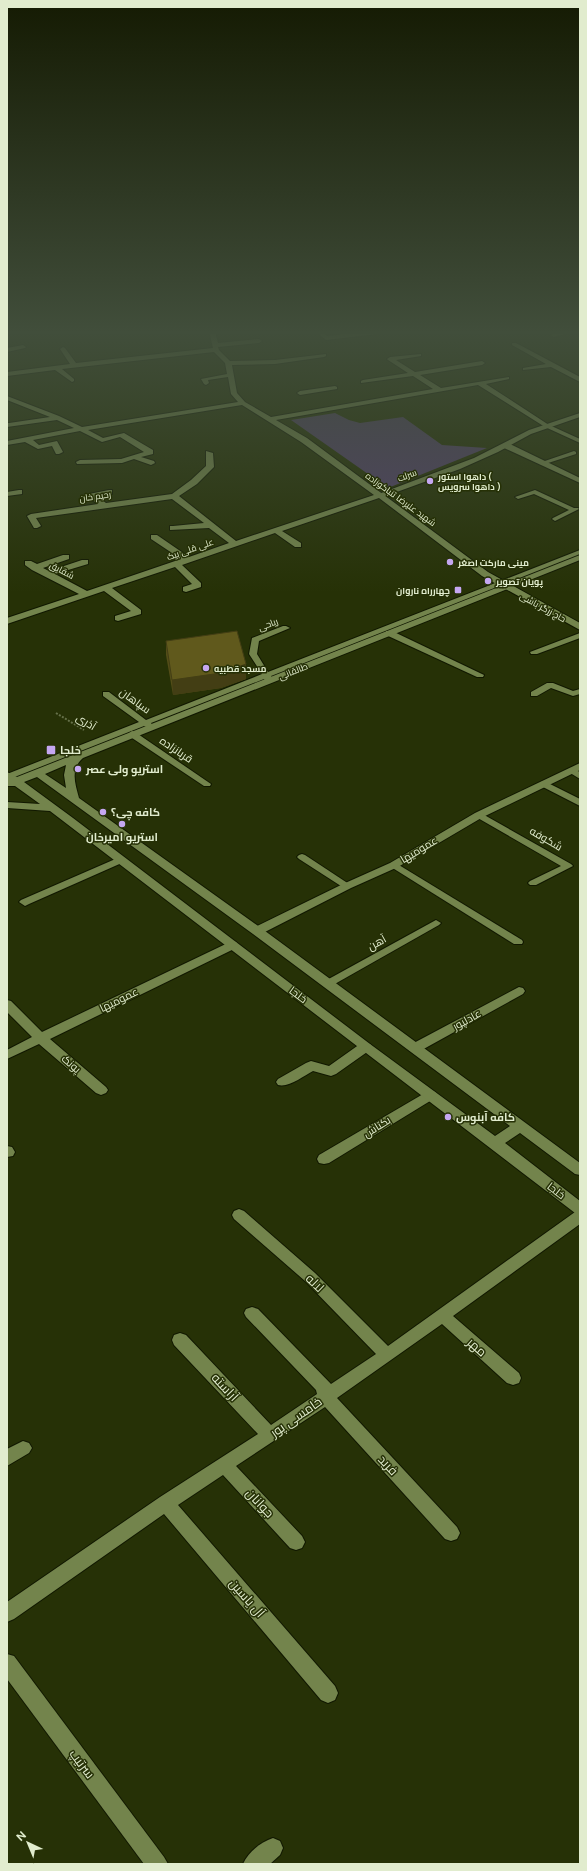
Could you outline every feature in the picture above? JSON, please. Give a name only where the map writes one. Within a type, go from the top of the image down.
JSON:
[{"type":"street","points":[[9,425],[49,418]]},
{"type":"street","points":[[60,418],[102,440],[121,436],[150,452],[122,461],[80,462]]},
{"type":"street","points":[[7,443],[148,418]]},
{"type":"street","points":[[535,418],[547,426]]},
{"type":"street","name":"سرلت","points":[[380,495],[486,455],[531,431],[570,418]]},
{"type":"street","name":"شهید علیرضا تنباکوزاده","points":[[271,419],[304,440],[380,495],[485,574],[503,584]]},
{"type":"street","points":[[26,439],[38,447],[54,443],[59,452]]},
{"type":"street","points":[[504,445],[580,482]]},
{"type":"street","name":"رحیم خان","points":[[37,526],[31,516],[174,496],[194,482],[210,467],[209,453]]},
{"type":"street","points":[[134,457],[151,463]]},
{"type":"street","points":[[7,494],[19,492]]},
{"type":"street","points":[[104,505],[92,496],[109,492]]},
{"type":"street","name":"علی قلی بیک","points":[[7,621],[380,495]]},
{"type":"street","points":[[174,496],[235,544]]},
{"type":"street","points":[[173,528],[211,525]]},
{"type":"street","points":[[276,530],[298,545]]},
{"type":"street","points":[[154,537],[188,560]]},
{"type":"street","name":"شقایق","points":[[66,557],[32,565],[86,594]]},
{"type":"street","name":"طالقانی","points":[[9,779],[38,773],[132,734],[148,725],[389,633],[503,584],[580,557]]},
{"type":"street","points":[[47,574],[85,562]]},
{"type":"street","points":[[177,564],[198,585],[186,589]]},
{"type":"street","name":"حاج زرگر باشی","points":[[503,584],[579,625]]},
{"type":"street","points":[[106,588],[138,612],[118,618]]},
{"type":"street","points":[[74,798],[70,785],[69,773],[72,761],[82,754]]},
{"type":"street","name":"عمومیها","points":[[257,931],[347,886],[394,865],[479,815],[544,784],[577,771]]},
{"type":"street","points":[[38,773],[329,983],[580,1170]]},
{"type":"street","name":"خلجا","points":[[9,779],[69,820],[365,1047],[430,1094],[580,1209]]},
{"type":"street","points":[[7,805],[52,808]]},
{"type":"street","points":[[69,820],[91,811]]},
{"type":"street","points":[[25,902],[120,860]]},
{"type":"street","name":"عمومیها","points":[[7,1055],[232,945]]},
{"type":"street","name":"عادلپور","points":[[415,1048],[519,991]]},
{"type":"street","name":"پونک","points":[[7,1004],[40,1038],[101,1090]]},
{"type":"street","points":[[283,1082],[311,1066],[330,1071],[365,1047]]},
{"type":"street","name":"بکتاش","points":[[324,1159],[430,1094]]},
{"type":"street","points":[[495,1143],[520,1126]]},
{"type":"street","name":"لاله","points":[[240,1215],[310,1277],[387,1355]]},
{"type":"street","name":"خامسی پور","points":[[7,1613],[387,1355],[580,1216]]},
{"type":"street","points":[[252,1313],[324,1387],[326,1397]]},
{"type":"street","name":"مهر","points":[[442,1315],[513,1378]]},
{"type":"street","name":"آراسته","points":[[180,1340],[270,1435]]},
{"type":"street","name":"فرید","points":[[326,1397],[451,1533]]},
{"type":"street","points":[[7,1458],[23,1448]]},
{"type":"street","name":"جوانان","points":[[224,1465],[296,1542]]},
{"type":"street","name":"آل یاسین","points":[[166,1504],[328,1693]]},
{"type":"street","name":"سرتیپ","points":[[7,1663],[157,1864]]},
{"type":"street","points":[[254,1864],[273,1848]]},
{"type":"lane","points":[[547,426],[580,441]]},
{"type":"lane","points":[[542,463],[574,453]]},
{"type":"lane","points":[[518,497],[535,492],[577,509]]},
{"type":"lane","points":[[555,519],[577,509]]},
{"type":"lane","name":"طالقانی","points":[[268,678],[580,552]]},
{"type":"lane","name":"ریاحی","points":[[268,678],[253,654],[255,640],[286,628]]},
{"type":"lane","points":[[389,633],[480,675]]},
{"type":"lane","points":[[534,652],[580,635]]},
{"type":"lane","points":[[534,694],[550,685],[573,694],[580,691]]},
{"type":"lane","name":"سپاهان","points":[[106,694],[148,725]]},
{"type":"lane","name":"طالقانی","points":[[9,779],[100,740],[148,725]]},
{"type":"lane","name":"قربانزاده","points":[[132,734],[207,784]]},
{"type":"lane","points":[[544,784],[580,803]]},
{"type":"lane","name":"شکوفه","points":[[479,815],[568,866],[533,883]]},
{"type":"lane","points":[[302,857],[347,886]]},
{"type":"lane","points":[[394,865],[518,942]]},
{"type":"lane","name":"آهن","points":[[329,983],[436,923]]},
{"type":"path","name":"آذری","points":[[56,713],[100,740]]},
{"type":"shaded area","points":[[302,418],[346,418],[360,423],[405,418],[442,445],[487,448],[388,488],[291,420]]},
{"type":"building","points":[[237,631],[246,664],[221,673],[172,680],[166,641]]},
{"type":"place","name":"داهوا استور ( داهوا سرویس )","points":[[430,481]]},
{"type":"place","name":"مینی مارکت اصغر","points":[[450,562]]},
{"type":"place","name":"پویان تصویر","points":[[488,581]]},
{"type":"place","name":"چهارراه ناروان","points":[[458,590]]},
{"type":"place","name":"مسجد قطبیه","points":[[206,668]]},
{"type":"place","name":"خلجا","points":[[51,750]]},
{"type":"place","name":"استریو ولی عصر","points":[[78,769]]},
{"type":"place","name":"کافه چی؟","points":[[103,812]]},
{"type":"place","name":"استریو امیرخان","points":[[122,824]]},
{"type":"place","name":"کافه آبنوس","points":[[448,1117]]}]
